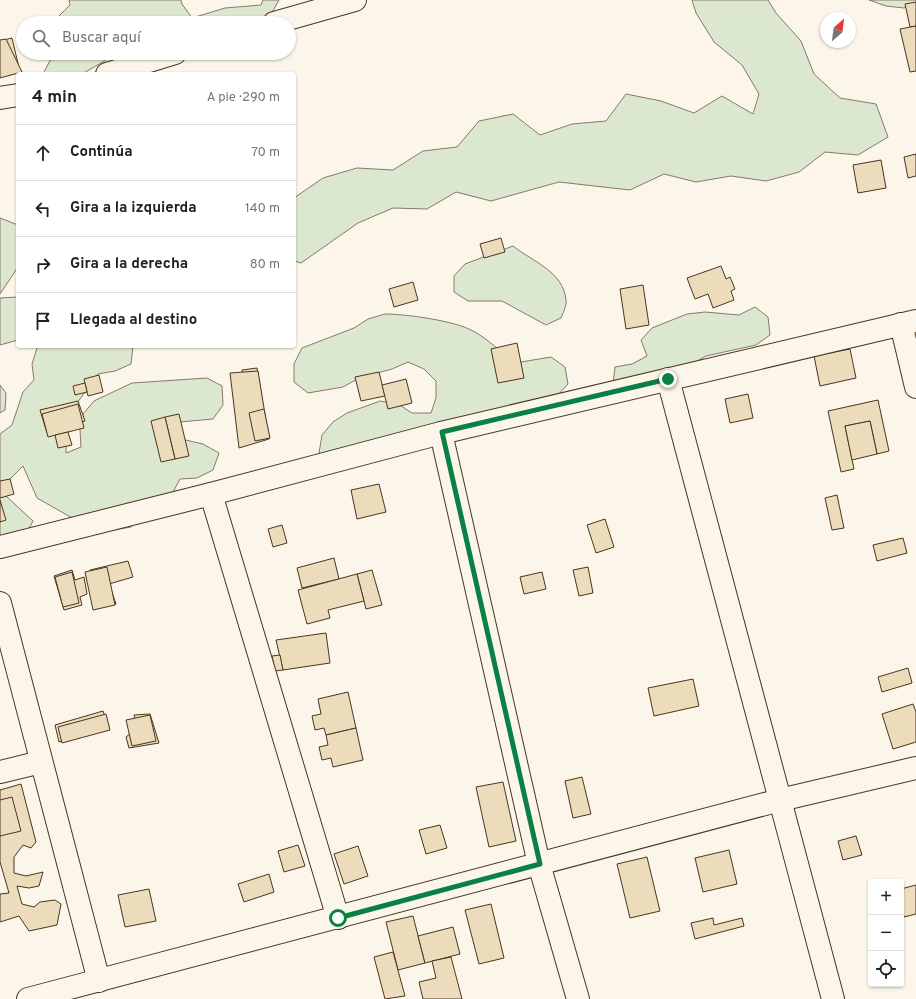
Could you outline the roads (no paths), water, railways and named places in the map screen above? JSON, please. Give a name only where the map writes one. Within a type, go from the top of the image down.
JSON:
[{"type":"street","points":[[296,17],[355,0]]},
{"type":"street","points":[[113,72],[152,60]]},
{"type":"street","points":[[0,98],[16,95]]},
{"type":"street","points":[[0,547],[210,494],[442,432],[908,322],[916,387]]},
{"type":"street","points":[[668,379],[833,999]]},
{"type":"street","points":[[442,432],[540,864],[578,999]]},
{"type":"street","points":[[210,494],[338,918]]},
{"type":"street","points":[[0,603],[99,981]]},
{"type":"street","points":[[0,772],[41,762]]},
{"type":"street","points":[[28,999],[780,800],[916,768]]}]
